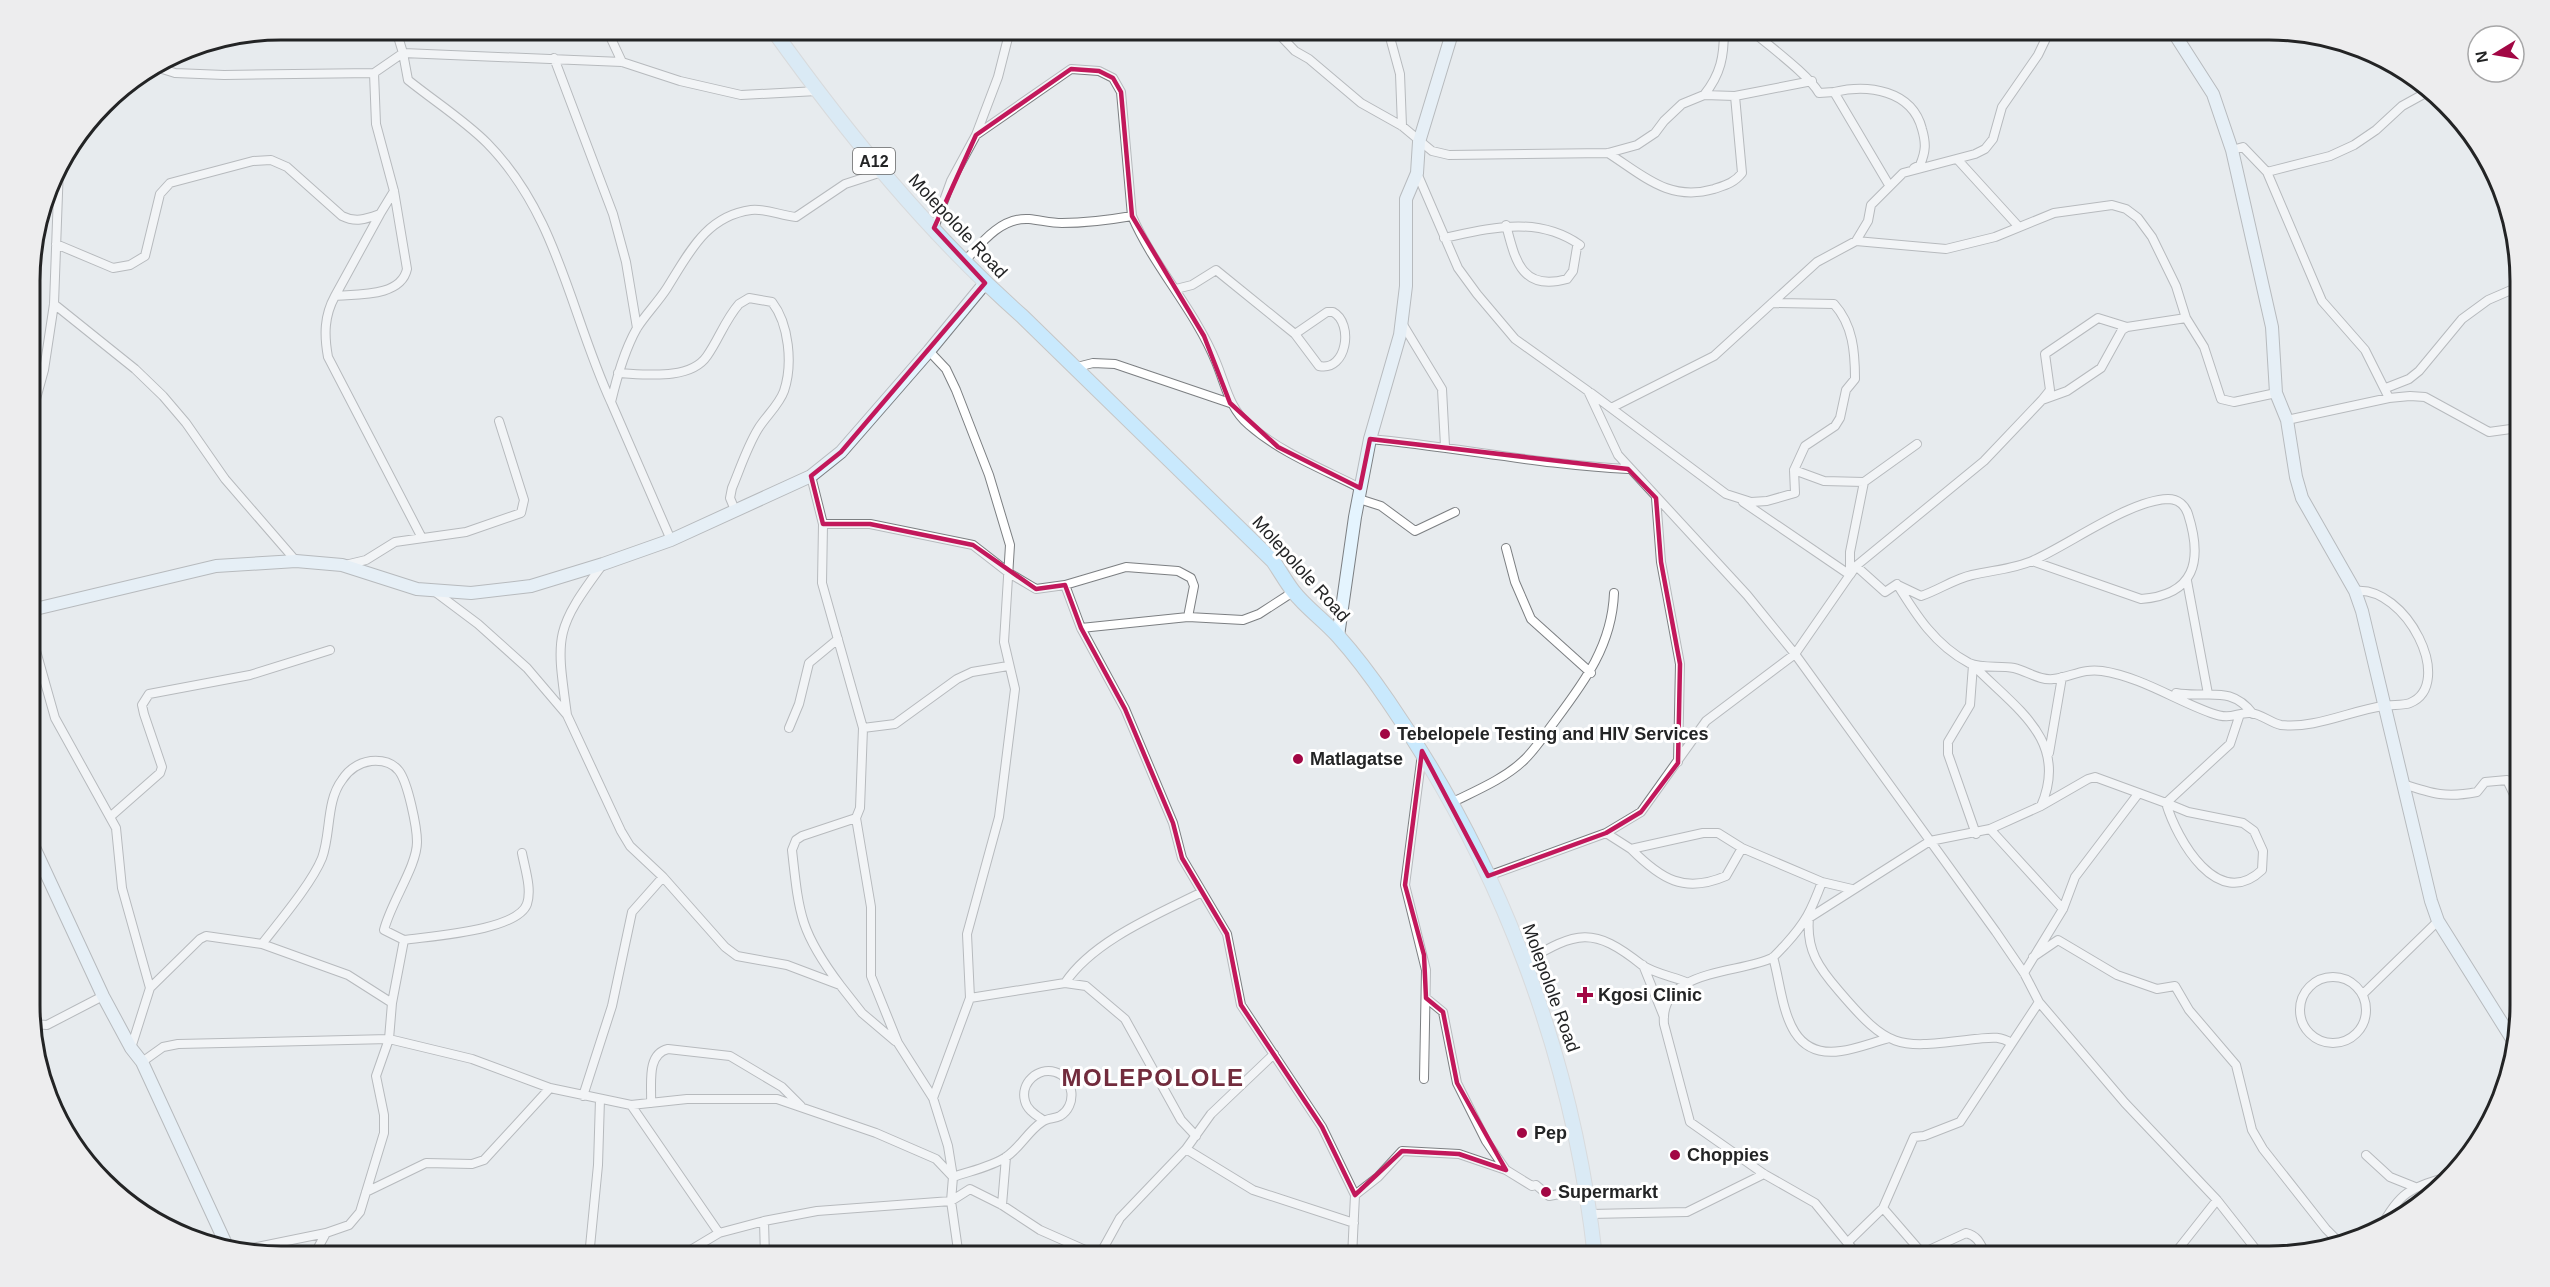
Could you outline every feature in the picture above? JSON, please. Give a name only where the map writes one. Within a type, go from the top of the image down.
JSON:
[{"type":"main road","name":"Molepolole Road","points":[[779,40],[882,172],[985,283],[1022,316],[1273,561],[1293,592],[1338,636],[1386,698],[1422,751],[1488,876],[1525,962],[1560,1067],[1572,1112],[1594,1246]]},
{"type":"street","points":[[399,40],[408,80],[486,143],[530,200],[560,259],[586,345],[671,540]]},
{"type":"street","points":[[612,40],[622,62]]},
{"type":"street","points":[[934,228],[951,181],[976,135],[998,77],[1007,40]]},
{"type":"street","points":[[1285,40],[1295,51],[1329,75],[1344,91],[1402,126],[1432,151],[1449,155],[1608,153],[1627,149],[1646,140],[1683,104],[1704,95],[1735,96],[1793,82],[1812,81]]},
{"type":"street","points":[[1391,40],[1400,74],[1402,126]]},
{"type":"street","points":[[1338,636],[1359,494],[1370,439],[1401,322],[1406,286],[1406,199],[1417,173],[1419,142],[1451,40]]},
{"type":"street","points":[[1704,95],[1720,72],[1724,55],[1724,40]]},
{"type":"street","points":[[1762,40],[1812,81],[1819,93],[1852,88],[1885,91],[1896,95],[1911,107],[1920,121],[1927,145],[1920,165],[1903,173],[1871,206],[1868,221],[1856,242]]},
{"type":"street","points":[[1903,173],[1985,149],[1993,139],[2002,107],[2038,55],[2045,40]]},
{"type":"street","points":[[2178,40],[2213,94],[2232,150],[2272,327],[2276,393],[2287,420],[2296,477],[2302,498],[2355,591],[2368,633],[2383,706],[2430,901],[2438,921],[2508,1032]]},
{"type":"street","points":[[166,70],[175,73],[224,75],[374,73],[403,53],[554,57],[622,62],[680,81],[741,95],[817,91]]},
{"type":"street","points":[[554,57],[613,214],[626,262],[637,328]]},
{"type":"street","points":[[976,135],[1071,69],[1099,71],[1113,78],[1121,92],[1132,216],[1216,360],[1230,403],[1249,425],[1278,447],[1387,510],[1415,531],[1455,512]]},
{"type":"street","points":[[335,296],[378,291],[398,286],[405,279],[407,269],[394,191],[376,124],[374,73]]},
{"type":"street","points":[[1834,92],[1889,185]]},
{"type":"street","points":[[2267,172],[2330,156],[2354,146],[2402,106],[2421,95]]},
{"type":"street","points":[[1608,153],[1649,181],[1678,193],[1704,192],[1733,183],[1742,173],[1735,96]]},
{"type":"street","points":[[2232,150],[2243,147],[2267,172],[2322,301],[2365,350],[2389,398]]},
{"type":"street","points":[[1957,159],[2019,227]]},
{"type":"street","points":[[56,244],[113,268],[130,265],[146,256],[160,194],[170,183],[253,161],[271,160],[287,167],[342,216],[351,220],[363,220],[380,214]]},
{"type":"street","points":[[611,402],[618,373],[637,328],[665,291],[699,237],[730,215],[752,209],[796,217],[845,184],[882,172]]},
{"type":"street","points":[[1417,173],[1458,268],[1515,339],[1714,486],[1741,500],[1850,575]]},
{"type":"street","points":[[394,191],[328,309],[325,336],[328,357],[422,538]]},
{"type":"street","points":[[40,384],[54,304],[56,244],[53,203]]},
{"type":"street","points":[[1611,408],[1714,356],[1817,262],[1856,242],[1946,249],[1995,237],[2054,213],[2112,206],[2126,209],[2138,218],[2152,237],[2173,279],[2187,318],[2204,347],[2221,399],[2234,402],[2276,393]]},
{"type":"street","points":[[965,261],[987,237],[1014,221],[1028,219],[1063,223],[1098,222],[1132,216]]},
{"type":"street","points":[[1444,238],[1506,225],[1564,234],[1580,245],[1577,247],[1573,271],[1567,279],[1548,281],[1536,279],[1522,270],[1515,262],[1506,225]]},
{"type":"street","points":[[1176,290],[1192,285],[1216,270],[1295,334],[1319,366],[1331,367],[1343,350],[1346,338],[1341,319],[1333,312],[1327,312],[1295,334]]},
{"type":"street","points":[[40,608],[200,569],[296,561],[342,565],[417,589],[471,593],[512,589],[603,564],[671,540],[811,476],[841,452],[985,283]]},
{"type":"street","points":[[2386,388],[2409,379],[2419,371],[2462,319],[2488,300],[2510,290]]},
{"type":"street","points":[[618,373],[663,374],[694,367],[708,356],[739,304],[749,298],[772,302],[785,326],[784,391],[759,428],[732,488],[730,498],[735,510]]},
{"type":"street","points":[[1741,500],[1767,501],[1795,493],[1794,470],[1805,446],[1836,426],[1846,390],[1856,379],[1854,346],[1846,317],[1834,304],[1772,303]]},
{"type":"street","points":[[54,304],[135,369],[163,396],[186,423],[225,479],[296,561]]},
{"type":"street","points":[[1488,876],[1606,833],[1641,812],[1706,721],[1796,654],[1856,566],[1984,461],[2042,400],[2050,390],[2045,354],[2098,318],[2127,327]]},
{"type":"street","points":[[2042,400],[2067,391],[2101,368],[2122,330],[2127,327],[2187,318]]},
{"type":"street","points":[[1401,322],[1442,389],[1445,446]]},
{"type":"street","points":[[929,351],[946,369],[989,475],[1010,545],[1004,642],[1015,689],[999,817],[967,934],[970,998],[933,1098]]},
{"type":"street","points":[[1073,368],[1094,363],[1115,364],[1230,403]]},
{"type":"street","points":[[1588,391],[1613,448],[1628,469],[1748,595],[1796,654],[2024,973],[2039,1002],[2125,1103],[2217,1200],[2251,1246]]},
{"type":"street","points":[[2287,420],[2389,398],[2425,397],[2489,432],[2510,429]]},
{"type":"street","points":[[342,565],[366,560],[395,542],[466,532],[521,513],[524,500],[499,421]]},
{"type":"street","points":[[1370,439],[1445,446],[1554,464],[1584,464],[1601,468],[1628,469]]},
{"type":"street","points":[[1794,470],[1824,481],[1863,482],[1917,444]]},
{"type":"street","points":[[811,476],[823,524],[822,583],[863,728],[860,808],[856,818],[871,907],[871,976],[898,1043],[933,1098],[948,1146],[953,1177],[951,1200],[957,1246]]},
{"type":"street","points":[[1850,575],[1850,552],[1863,482]]},
{"type":"street","points":[[1656,498],[1661,562],[1680,664],[1678,763]]},
{"type":"street","points":[[1897,584],[1921,596],[1958,579],[2032,561],[2145,504],[2170,499],[2178,501],[2186,508],[2190,522],[2194,560],[2187,581],[2208,694]]},
{"type":"street","points":[[823,524],[870,524],[973,545],[1008,573],[1036,589],[1065,585],[1116,568],[1178,571],[1191,578],[1194,586],[1188,617]]},
{"type":"street","points":[[1506,548],[1515,582],[1531,619],[1591,673]]},
{"type":"street","points":[[2032,561],[2141,599],[2158,598],[2187,581]]},
{"type":"street","points":[[567,715],[559,658],[561,633],[573,604],[603,564]]},
{"type":"street","points":[[1850,575],[1856,566]]},
{"type":"street","points":[[1856,566],[1885,592],[1897,584]]},
{"type":"street","points":[[1897,584],[1922,624],[1946,648],[1973,664],[2034,728],[2049,754]]},
{"type":"street","points":[[1065,585],[1081,628],[1125,709],[1173,823],[1182,858],[1200,893],[1227,934],[1241,1005],[1322,1127],[1355,1195],[1353,1246]]},
{"type":"street","points":[[1973,664],[2012,668],[2045,679],[2062,677],[2081,670],[2104,671],[2163,691],[2219,716],[2239,717],[2251,713],[2279,725],[2295,726],[2383,706],[2411,703],[2426,688],[2428,676],[2424,647],[2407,616],[2386,598],[2367,590],[2355,591]]},
{"type":"street","points":[[433,591],[478,624],[527,668],[567,715],[630,846],[663,877],[725,947],[737,956],[787,965],[840,985]]},
{"type":"street","points":[[1081,628],[1188,617],[1243,620],[1259,614],[1293,592]]},
{"type":"street","points":[[1451,803],[1524,760],[1591,673],[1611,625],[1614,593]]},
{"type":"street","points":[[789,728],[799,704],[809,663],[838,639]]},
{"type":"street","points":[[110,817],[159,773],[162,767],[142,705],[149,694],[250,675],[330,650]]},
{"type":"street","points":[[1973,664],[1970,705],[1948,741],[1948,748],[1976,834]]},
{"type":"street","points":[[40,665],[55,718],[110,817],[119,840],[122,888],[150,988]]},
{"type":"street","points":[[863,728],[895,724],[957,679],[972,672],[1008,666]]},
{"type":"street","points":[[2041,806],[2050,777],[2049,754],[2062,677]]},
{"type":"street","points":[[2163,691],[2195,697],[2208,694],[2229,695],[2243,701],[2253,714],[2251,713]]},
{"type":"street","points":[[2166,803],[2230,744],[2239,717]]},
{"type":"street","points":[[1422,751],[1405,885],[1424,955],[1426,998],[1424,1079]]},
{"type":"street","points":[[262,944],[319,865],[326,846],[335,791],[341,781],[362,762],[380,760],[392,764],[400,772],[416,824],[417,843],[414,860],[394,900],[384,930],[404,940],[490,927],[521,913],[526,906],[529,893],[522,854]]},
{"type":"street","points":[[1664,1017],[1674,995],[1686,982],[1773,957],[1809,918],[1930,841],[1976,834],[1990,829],[2041,806],[2080,782],[2095,777],[2138,794],[2166,803],[2188,812],[2243,823],[2254,831],[2263,851],[2262,870],[2252,879],[2229,882],[2213,875],[2197,862],[2181,842],[2172,825],[2166,803]]},
{"type":"street","points":[[2403,784],[2439,796],[2477,792],[2485,782],[2507,780],[2510,786]]},
{"type":"street","points":[[2024,973],[2064,909],[2074,877],[2138,794]]},
{"type":"street","points":[[856,818],[796,840],[792,850],[803,927],[821,960],[862,1013],[898,1043]]},
{"type":"street","points":[[1990,829],[2064,909]]},
{"type":"street","points":[[1631,849],[1711,832],[1718,833],[1742,848],[1821,882],[1852,889]]},
{"type":"street","points":[[1606,833],[1631,849],[1661,875],[1693,886],[1726,876],[1742,848]]},
{"type":"street","points":[[40,860],[103,996],[131,1048],[142,1062],[224,1239]]},
{"type":"street","points":[[584,1096],[612,1006],[632,912],[663,877]]},
{"type":"street","points":[[1821,882],[1809,918],[1807,935],[1818,967],[1862,1018],[1886,1039]]},
{"type":"street","points":[[1065,983],[1075,968],[1124,932],[1200,893]]},
{"type":"street","points":[[2363,994],[2438,921]]},
{"type":"street","points":[[131,1048],[150,988],[200,939],[206,936],[262,944],[348,975],[392,1003]]},
{"type":"street","points":[[1525,962],[1561,940],[1597,938],[1617,945],[1643,965],[1686,982]]},
{"type":"street","points":[[263,1246],[326,1233],[349,1225],[355,1220],[384,1133],[384,1115],[376,1076],[389,1039],[392,1003],[404,940]]},
{"type":"street","points":[[2033,957],[2058,940],[2117,975],[2157,989],[2175,986],[2188,1010],[2236,1065],[2252,1130],[2263,1149],[2335,1237]]},
{"type":"street","points":[[1773,957],[1789,1022],[1799,1040],[1814,1049],[1840,1051],[1886,1039],[1920,1045],[1996,1037],[2011,1043]]},
{"type":"street","points":[[1643,965],[1664,1017],[1690,1122],[1764,1174],[1815,1203],[1851,1246]]},
{"type":"street","points":[[2330,976],[2343,977],[2355,984],[2363,994],[2367,1007],[2365,1020],[2359,1031],[2349,1040],[2336,1044],[2323,1042],[2312,1036],[2303,1026],[2300,1013],[2301,1000],[2307,988],[2317,980],[2330,976]]},
{"type":"street","points":[[970,998],[1065,983],[1086,986],[1125,1019],[1181,1120],[1196,1136]]},
{"type":"street","points":[[41,1025],[47,1025],[103,996]]},
{"type":"street","points":[[1426,998],[1443,1012],[1457,1083],[1486,1141],[1506,1170]]},
{"type":"street","points":[[1848,1242],[1883,1208],[1914,1137],[1924,1136],[1959,1122],[2039,1002]]},
{"type":"street","points":[[142,1062],[164,1047],[178,1044],[389,1039],[457,1054],[550,1088],[631,1105],[759,1097],[777,1099],[876,1133],[936,1159],[953,1177]]},
{"type":"street","points":[[651,1103],[653,1061],[661,1051],[668,1049],[730,1056],[782,1087],[801,1107]]},
{"type":"street","points":[[1102,1246],[1120,1218],[1186,1149],[1211,1114],[1274,1054]]},
{"type":"street","points":[[953,1177],[1006,1157],[1043,1120],[1059,1116],[1068,1109],[1072,1099],[1071,1088],[1066,1078],[1057,1072],[1036,1073],[1024,1090],[1025,1101],[1030,1110],[1043,1120]]},
{"type":"street","points":[[366,1192],[426,1163],[472,1164],[484,1160],[550,1088]]},
{"type":"street","points":[[590,1246],[598,1165],[600,1099]]},
{"type":"street","points":[[631,1105],[719,1233]]},
{"type":"street","points":[[1186,1149],[1253,1190],[1354,1223]]},
{"type":"street","points":[[1355,1195],[1378,1177],[1401,1151],[1459,1154],[1506,1170],[1532,1186],[1536,1185],[1549,1196],[1585,1189]]},
{"type":"street","points":[[2366,1155],[2390,1177],[2415,1187]]},
{"type":"street","points":[[1002,1205],[1006,1157]]},
{"type":"street","points":[[1590,1214],[1687,1212],[1764,1174]]},
{"type":"street","points":[[2388,1214],[2396,1201],[2415,1187],[2433,1181]]},
{"type":"street","points":[[697,1246],[719,1233],[764,1221],[817,1211],[951,1200],[970,1189],[1002,1205],[1040,1230],[1074,1246]]},
{"type":"street","points":[[2181,1246],[2217,1200]]},
{"type":"street","points":[[1883,1208],[1911,1246]]},
{"type":"street","points":[[764,1221],[765,1246]]},
{"type":"street","points":[[319,1246],[326,1233]]},
{"type":"street","points":[[1938,1246],[1966,1233],[1974,1235],[1982,1246]]},
{"type":"highlighted area","points":[[1071,69],[1099,71],[1113,78],[1121,92],[1132,216],[1204,336],[1230,403],[1278,447],[1360,488],[1370,439],[1628,469],[1656,498],[1661,562],[1680,664],[1678,763],[1641,812],[1606,833],[1488,876],[1422,751],[1405,885],[1424,955],[1426,998],[1443,1012],[1457,1083],[1506,1170],[1459,1154],[1402,1151],[1355,1195],[1322,1127],[1241,1005],[1227,934],[1182,858],[1173,823],[1125,709],[1081,628],[1065,585],[1036,589],[973,545],[870,524],[823,524],[811,476],[841,452],[985,283],[934,228],[976,135]]},
{"type":"place","name":"Tebelopele Testing and HIV Services","points":[[1385,734]]},
{"type":"place","name":"Matlagatse","points":[[1298,759]]},
{"type":"place","name":"Kgosi Clinic","points":[[1585,995]]},
{"type":"place","name":"Pep","points":[[1522,1133]]},
{"type":"place","name":"Choppies","points":[[1675,1155]]},
{"type":"place","name":"Supermarkt","points":[[1546,1192]]},
{"type":"district","name":"MOLEPOLOLE","points":[[1153,1077]]}]
